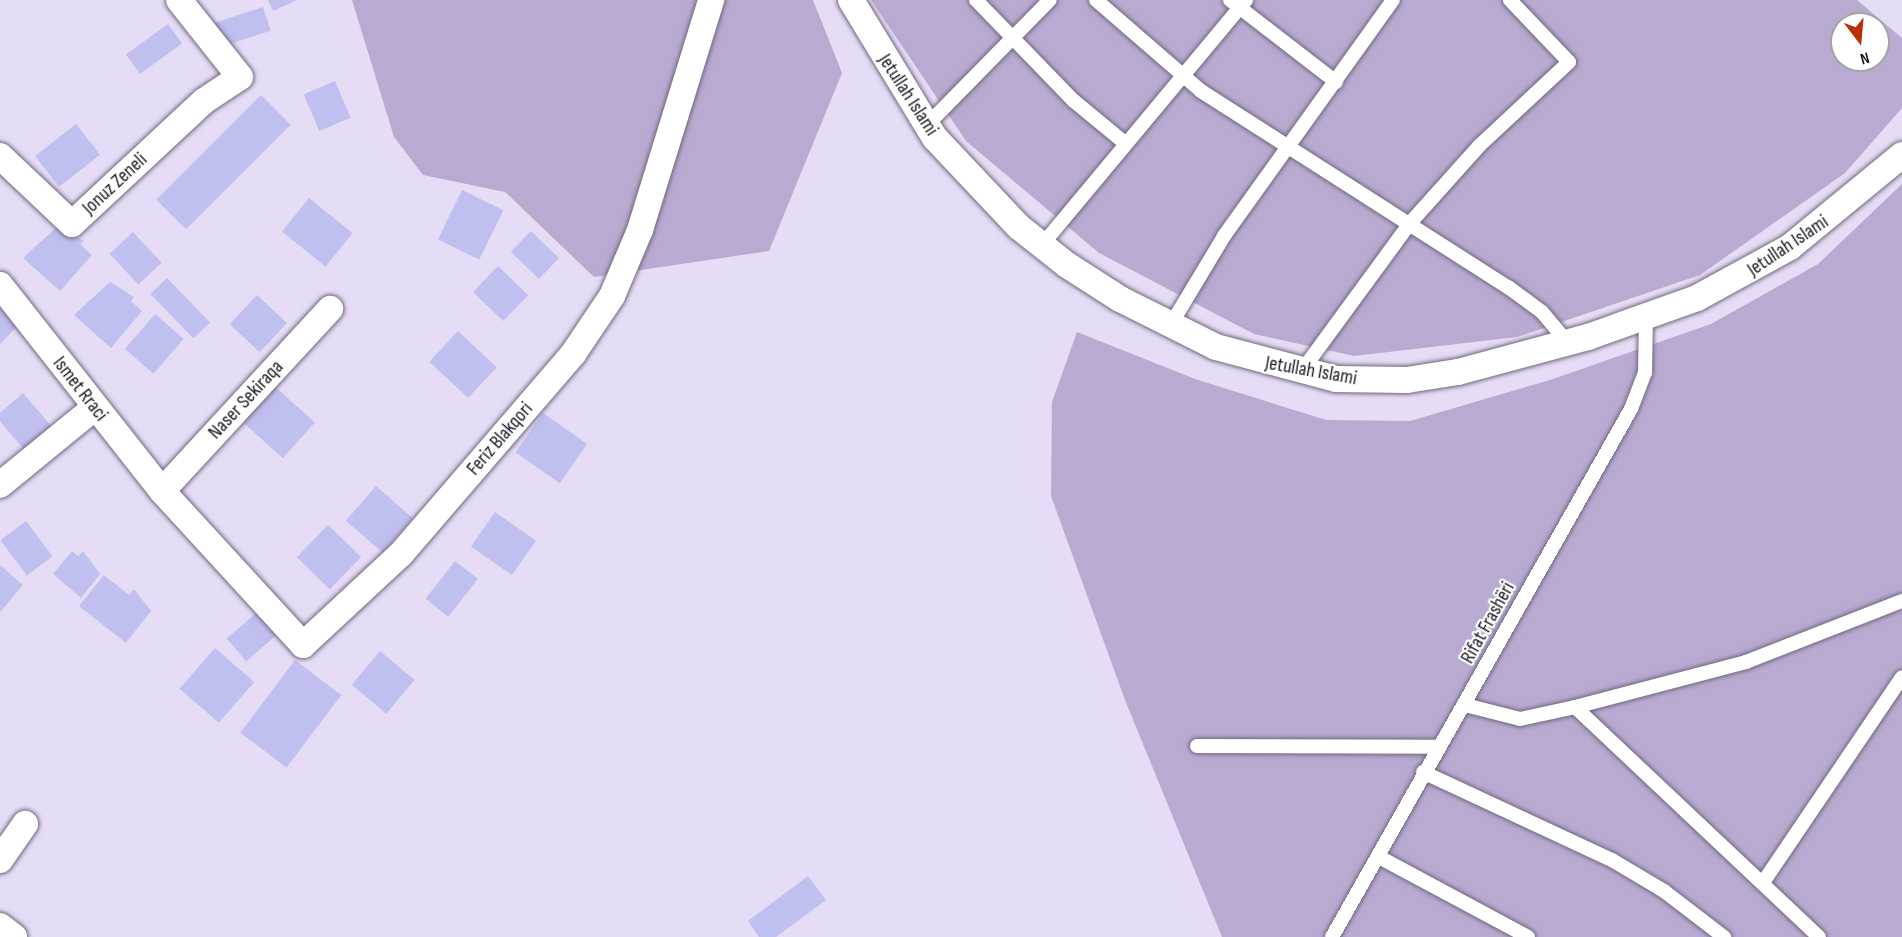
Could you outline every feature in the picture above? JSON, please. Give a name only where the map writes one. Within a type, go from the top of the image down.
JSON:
[{"type":"street","name":"Feriz Blakqori","points":[[162,491],[303,645],[400,554],[573,354],[612,296],[640,230],[711,0]]},
{"type":"street","name":"Jetullah Islami","points":[[851,0],[927,125],[977,184],[1042,245],[1170,326],[1260,363],[1336,379],[1407,380],[1568,343],[1646,318],[1753,271],[1829,219],[1902,155]]},
{"type":"street","name":"Jonuz Zeneli","points":[[0,156],[72,224],[204,101],[240,77],[186,6]]},
{"type":"street","name":"Ismet Rraci","points":[[0,285],[94,408],[162,491]]},
{"type":"street","name":"Naser Sekiraqa","points":[[162,491],[330,309]]},
{"type":"street","points":[[0,485],[94,408]]},
{"type":"street","points":[[0,860],[25,824]]},
{"type":"street","points":[[0,926],[14,937]]},
{"type":"lane","points":[[976,0],[1011,40],[1126,144]]},
{"type":"lane","points":[[927,125],[1050,0]]},
{"type":"lane","points":[[1096,0],[1183,76],[1290,148],[1410,223],[1542,312],[1568,343]]},
{"type":"lane","points":[[1170,326],[1224,236],[1290,148],[1390,4],[1375,0]]},
{"type":"lane","points":[[1301,372],[1410,223],[1479,146],[1569,62],[1510,0]]},
{"type":"lane","points":[[1042,245],[1183,76],[1238,3],[1336,82]]},
{"type":"lane","name":"Rifat Frashëri","points":[[1332,937],[1423,772],[1465,705],[1632,409],[1646,373],[1646,318]]},
{"type":"lane","points":[[1465,705],[1520,719],[1575,707],[1746,662],[1902,602]]},
{"type":"lane","points":[[1764,881],[1902,677]]},
{"type":"lane","points":[[1575,707],[1764,881],[1819,937]]},
{"type":"lane","points":[[1197,746],[1438,747]]},
{"type":"lane","points":[[1423,772],[1612,860],[1664,891],[1724,937]]},
{"type":"lane","points":[[1378,857],[1528,937]]},
{"type":"shaded area","points":[[352,0],[813,0],[842,73],[769,251],[594,277],[505,192],[423,175],[394,137]]},
{"type":"shaded area","points":[[871,0],[1857,0],[1871,12],[1830,12],[1830,72],[1890,72],[1890,28],[1902,38],[1902,108],[1845,173],[1700,275],[1517,337],[1354,356],[1254,334],[1099,253],[966,141]]},
{"type":"shaded area","points":[[1902,184],[1902,937],[1222,937],[1125,700],[1051,496],[1052,402],[1077,332],[1195,379],[1326,420],[1410,421],[1550,380],[1711,324],[1818,264]]},
{"type":"building","points":[[268,0],[297,0],[273,11]]},
{"type":"building","points":[[263,7],[271,31],[218,48],[211,24]]},
{"type":"building","points":[[168,24],[182,43],[140,74],[126,55]]},
{"type":"building","points":[[335,81],[351,118],[319,131],[304,94]]},
{"type":"building","points":[[261,95],[291,125],[186,229],[156,200]]},
{"type":"building","points":[[76,124],[100,155],[59,187],[35,156]]},
{"type":"building","points":[[462,190],[503,210],[479,260],[438,239]]},
{"type":"building","points":[[309,198],[353,233],[325,267],[282,231]]},
{"type":"building","points":[[59,225],[84,241],[80,244],[92,255],[60,291],[23,258]]},
{"type":"building","points":[[531,231],[559,258],[539,279],[511,252]]},
{"type":"building","points":[[133,232],[162,263],[138,285],[110,254]]},
{"type":"building","points":[[498,266],[528,295],[503,321],[473,292]]},
{"type":"building","points":[[167,278],[210,323],[194,339],[150,294]]},
{"type":"building","points":[[110,282],[134,297],[131,301],[142,311],[111,348],[74,315]]},
{"type":"building","points":[[257,295],[287,323],[260,352],[230,324]]},
{"type":"building","points":[[0,299],[23,320],[0,344]]},
{"type":"building","points":[[155,314],[184,339],[154,374],[125,349]]},
{"type":"building","points":[[458,331],[497,367],[468,398],[429,362]]},
{"type":"building","points":[[271,383],[315,422],[283,458],[239,419]]},
{"type":"building","points":[[23,393],[53,428],[26,452],[0,421],[0,413]]},
{"type":"building","points":[[543,413],[587,444],[560,483],[515,452]]},
{"type":"building","points":[[376,486],[413,518],[383,553],[346,521]]},
{"type":"building","points":[[495,512],[536,541],[512,575],[471,546]]},
{"type":"building","points":[[26,521],[52,556],[27,575],[0,540]]},
{"type":"building","points":[[328,525],[361,557],[330,589],[297,557]]},
{"type":"building","points":[[72,551],[78,556],[83,551],[100,574],[81,598],[53,574]]},
{"type":"building","points":[[455,561],[478,579],[448,617],[425,599]]},
{"type":"building","points":[[0,565],[23,585],[0,612]]},
{"type":"building","points":[[104,575],[129,595],[134,589],[151,611],[126,643],[79,606]]},
{"type":"building","points":[[256,613],[276,636],[246,661],[227,639]]},
{"type":"building","points":[[215,648],[254,682],[219,723],[180,689]]},
{"type":"building","points":[[380,651],[414,680],[386,714],[352,685]]},
{"type":"building","points":[[295,660],[341,695],[287,768],[240,733]]},
{"type":"building","points":[[808,876],[826,900],[776,937],[759,937],[748,921]]}]
